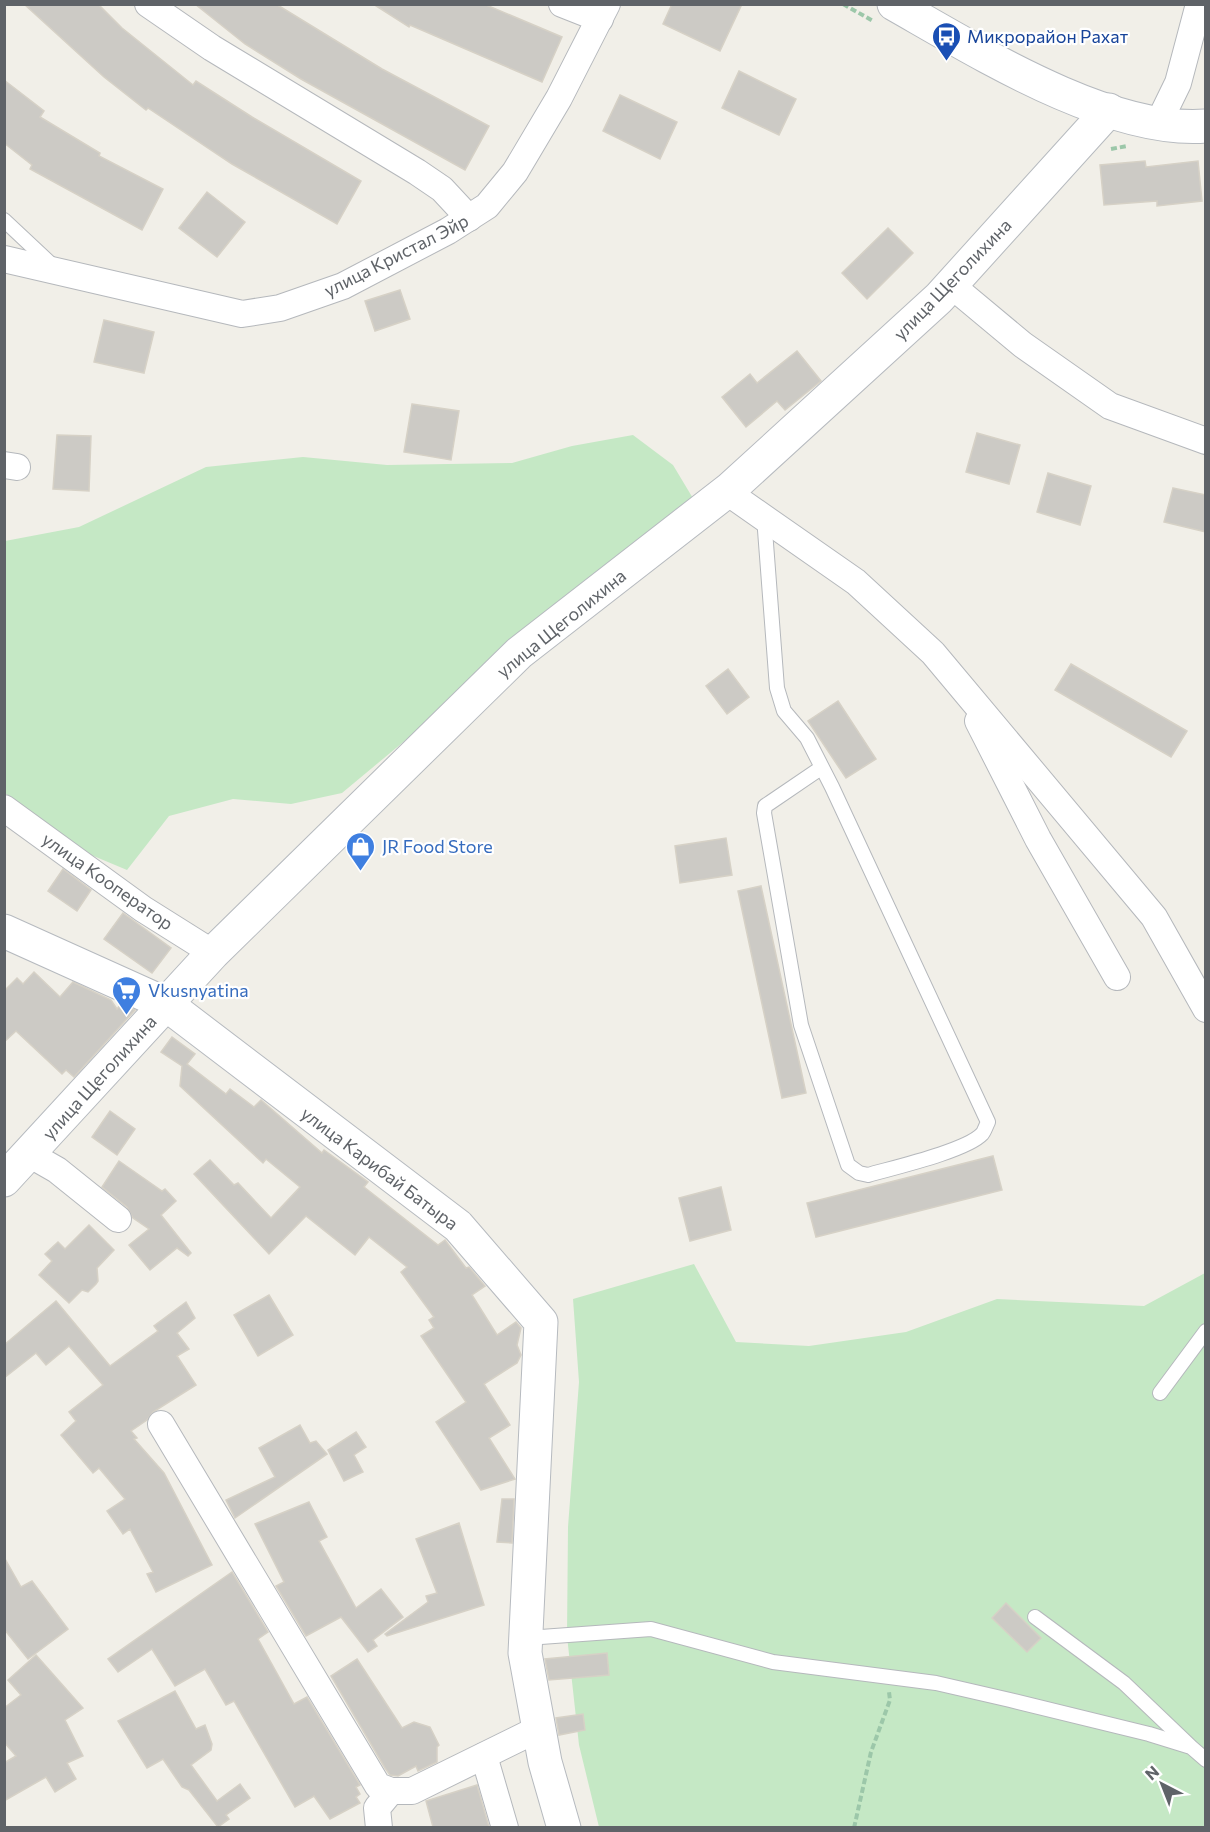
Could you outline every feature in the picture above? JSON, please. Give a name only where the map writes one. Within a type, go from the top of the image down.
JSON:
[{"type":"street","points":[[148,4],[212,48],[417,172],[442,189],[469,218]]},
{"type":"street","points":[[562,4],[603,12]]},
{"type":"street","points":[[894,4],[991,59],[1062,93],[1132,119],[1206,126]]},
{"type":"street","points":[[1159,122],[1178,83],[1199,4]]},
{"type":"street","name":"улица Кристал Эйр","points":[[4,259],[242,314],[280,308],[343,286],[487,206],[515,172],[559,98],[603,12]]},
{"type":"street","name":"улица Щеголихина","points":[[4,1180],[213,953],[519,653],[727,492],[951,285],[1109,110]]},
{"type":"street","points":[[951,285],[1023,345],[1110,406],[1206,441]]},
{"type":"street","points":[[727,492],[856,582],[933,653],[1154,917],[1206,1009]]},
{"type":"street","points":[[957,681],[1038,839],[1117,977]]},
{"type":"street","name":"улица Кооператор","points":[[4,808],[143,909],[213,953]]},
{"type":"street","name":"улица Карибай Батыра","points":[[4,931],[166,1004],[458,1226],[541,1322],[525,1653],[545,1762],[564,1827]]},
{"type":"street","points":[[29,1154],[57,1170],[118,1219]]},
{"type":"street","points":[[161,1424],[378,1786],[391,1791],[412,1791],[540,1728]]},
{"type":"street","points":[[484,1756],[505,1827]]},
{"type":"street","points":[[379,1827],[377,1808],[391,1791]]},
{"type":"lane","points":[[4,220],[62,273]]},
{"type":"lane","points":[[764,517],[777,688],[784,711],[807,738],[832,787],[988,1122],[982,1134],[971,1141],[931,1157],[868,1175],[859,1173],[848,1165],[801,1025],[764,813],[765,806],[821,768]]},
{"type":"lane","points":[[1160,1393],[1206,1331]]},
{"type":"lane","points":[[1035,1617],[1124,1683],[1206,1760]]},
{"type":"lane","points":[[527,1638],[651,1629],[773,1662],[936,1683],[1149,1734],[1191,1747]]},
{"type":"path","points":[[854,1827],[871,1752],[890,1700]]},
{"type":"green space","points":[[633,435],[673,465],[694,500],[342,793],[291,804],[233,799],[169,816],[127,870],[84,852],[5,793],[5,541],[79,527],[206,467],[303,457],[387,465],[512,463],[572,446]]},
{"type":"green space","points":[[694,1264],[736,1342],[809,1346],[906,1332],[997,1299],[1144,1306],[1205,1273],[1205,1827],[599,1827],[579,1745],[567,1636],[568,1527],[579,1382],[573,1299]]},
{"type":"building","points":[[24,4],[98,4],[122,28],[193,85],[196,81],[361,181],[337,224],[232,164],[148,108],[146,110],[104,77]]},
{"type":"building","points":[[195,4],[276,4],[382,69],[489,126],[465,170],[301,79],[245,44]]},
{"type":"building","points":[[373,4],[484,4],[562,37],[542,82],[410,25],[409,27]]},
{"type":"building","points":[[672,4],[742,4],[720,51],[663,24]]},
{"type":"building","points":[[739,71],[796,99],[779,135],[722,108]]},
{"type":"building","points":[[4,80],[44,111],[40,117],[100,153],[99,156],[163,189],[142,230],[30,169],[32,165],[4,143]]},
{"type":"building","points":[[620,95],[677,122],[660,159],[603,131]]},
{"type":"building","points":[[1145,161],[1146,167],[1198,161],[1202,201],[1157,206],[1157,201],[1104,205],[1100,165]]},
{"type":"building","points":[[207,192],[245,222],[217,257],[179,228]]},
{"type":"building","points":[[888,228],[913,253],[867,299],[842,273]]},
{"type":"building","points":[[400,290],[410,319],[375,331],[365,301]]},
{"type":"building","points":[[104,320],[154,332],[144,373],[94,362]]},
{"type":"building","points":[[797,351],[821,381],[785,410],[777,401],[746,427],[722,397],[750,374],[757,383]]},
{"type":"building","points":[[412,404],[459,411],[451,460],[404,452]]},
{"type":"building","points":[[977,433],[1020,445],[1009,484],[966,472]]},
{"type":"building","points":[[57,435],[91,436],[89,491],[53,489]]},
{"type":"building","points":[[1048,473],[1091,486],[1080,525],[1037,512]]},
{"type":"building","points":[[1173,488],[1206,495],[1206,532],[1164,522]]},
{"type":"building","points":[[1071,664],[1187,731],[1171,757],[1055,690]]},
{"type":"building","points":[[728,669],[749,697],[727,714],[706,686]]},
{"type":"building","points":[[838,701],[876,759],[846,778],[808,721]]},
{"type":"building","points":[[726,838],[732,875],[680,883],[675,846]]},
{"type":"building","points":[[63,869],[91,890],[77,911],[48,891]]},
{"type":"building","points":[[761,886],[806,1093],[782,1098],[738,891]]},
{"type":"building","points":[[123,913],[171,948],[152,973],[104,939]]},
{"type":"building","points":[[34,972],[60,997],[73,982],[111,1000],[117,1009],[121,1004],[135,1010],[74,1077],[66,1070],[62,1074],[16,1031],[4,1042],[4,991],[17,978],[23,984]]},
{"type":"building","points":[[172,1037],[195,1054],[187,1064],[226,1094],[230,1089],[254,1107],[261,1100],[322,1153],[324,1150],[368,1182],[364,1187],[438,1245],[445,1240],[466,1268],[469,1267],[485,1286],[472,1295],[497,1335],[516,1322],[521,1328],[517,1345],[521,1355],[517,1363],[484,1384],[510,1425],[489,1438],[515,1479],[481,1490],[436,1422],[466,1402],[421,1336],[434,1328],[429,1320],[434,1317],[401,1272],[407,1267],[369,1237],[355,1255],[306,1216],[269,1254],[194,1174],[210,1160],[234,1185],[238,1183],[271,1218],[300,1187],[266,1159],[263,1163],[180,1086],[182,1066],[161,1052]]},
{"type":"building","points":[[110,1111],[135,1129],[117,1155],[92,1137]]},
{"type":"building","points":[[993,1156],[1002,1190],[816,1237],[807,1203]]},
{"type":"building","points":[[119,1161],[162,1191],[165,1189],[176,1201],[161,1215],[191,1253],[188,1256],[177,1248],[150,1270],[129,1245],[149,1229],[133,1218],[127,1207],[102,1187]]},
{"type":"building","points":[[721,1187],[731,1230],[690,1241],[679,1198]]},
{"type":"building","points":[[89,1225],[114,1250],[97,1268],[98,1281],[96,1284],[88,1292],[82,1290],[69,1303],[39,1275],[52,1261],[45,1254],[58,1242],[65,1249]]},
{"type":"building","points":[[269,1295],[293,1335],[258,1356],[234,1315]]},
{"type":"building","points":[[56,1301],[110,1366],[158,1331],[154,1326],[186,1302],[195,1318],[177,1333],[189,1349],[177,1356],[196,1385],[153,1412],[147,1420],[131,1431],[137,1438],[134,1439],[164,1473],[212,1565],[156,1592],[147,1574],[153,1572],[130,1529],[123,1534],[107,1511],[125,1499],[99,1468],[93,1473],[61,1435],[76,1421],[69,1412],[103,1385],[69,1346],[46,1365],[36,1353],[4,1378],[4,1345]]},
{"type":"building","points":[[300,1425],[310,1443],[316,1441],[327,1454],[235,1518],[226,1500],[275,1477],[259,1448]]},
{"type":"building","points":[[356,1432],[366,1447],[354,1455],[363,1472],[344,1481],[328,1450]]},
{"type":"building","points":[[502,1499],[514,1499],[512,1543],[497,1542]]},
{"type":"building","points":[[309,1502],[327,1537],[319,1541],[356,1608],[381,1589],[403,1617],[373,1640],[377,1646],[368,1652],[341,1617],[306,1636],[276,1586],[284,1582],[255,1524]]},
{"type":"building","points":[[459,1523],[484,1605],[387,1636],[385,1634],[428,1602],[426,1596],[437,1593],[416,1539]]},
{"type":"building","points":[[4,1557],[21,1587],[32,1581],[68,1629],[28,1659],[4,1629]]},
{"type":"building","points":[[232,1572],[268,1632],[258,1639],[294,1704],[307,1697],[360,1785],[356,1787],[360,1794],[356,1797],[360,1803],[330,1819],[314,1796],[295,1807],[234,1701],[226,1705],[205,1669],[175,1686],[152,1649],[118,1672],[108,1659]]},
{"type":"building","points":[[1006,1603],[1041,1638],[1027,1652],[992,1618]]},
{"type":"building","points":[[607,1653],[609,1675],[549,1680],[545,1659]]},
{"type":"building","points":[[36,1655],[83,1708],[65,1720],[83,1756],[67,1763],[76,1779],[55,1792],[46,1777],[4,1801],[4,1763],[16,1756],[4,1742],[4,1708],[21,1695],[8,1680]]},
{"type":"building","points":[[357,1659],[402,1728],[414,1722],[430,1727],[439,1745],[437,1762],[418,1771],[416,1766],[398,1776],[390,1775],[331,1676]]},
{"type":"building","points":[[175,1691],[196,1729],[205,1725],[212,1744],[211,1750],[191,1765],[217,1801],[240,1784],[250,1798],[226,1815],[229,1819],[218,1827],[189,1790],[182,1787],[163,1759],[147,1768],[118,1721]]},
{"type":"building","points":[[583,1714],[585,1730],[559,1735],[556,1718]]},
{"type":"building","points":[[477,1785],[489,1827],[433,1827],[426,1801]]},
{"type":"place","name":"Микрорайон Рахат","points":[[946,62]]},
{"type":"place","name":"JR Food Store","points":[[361,872]]},
{"type":"place","name":"Vkusnyatina","points":[[127,1016]]}]
